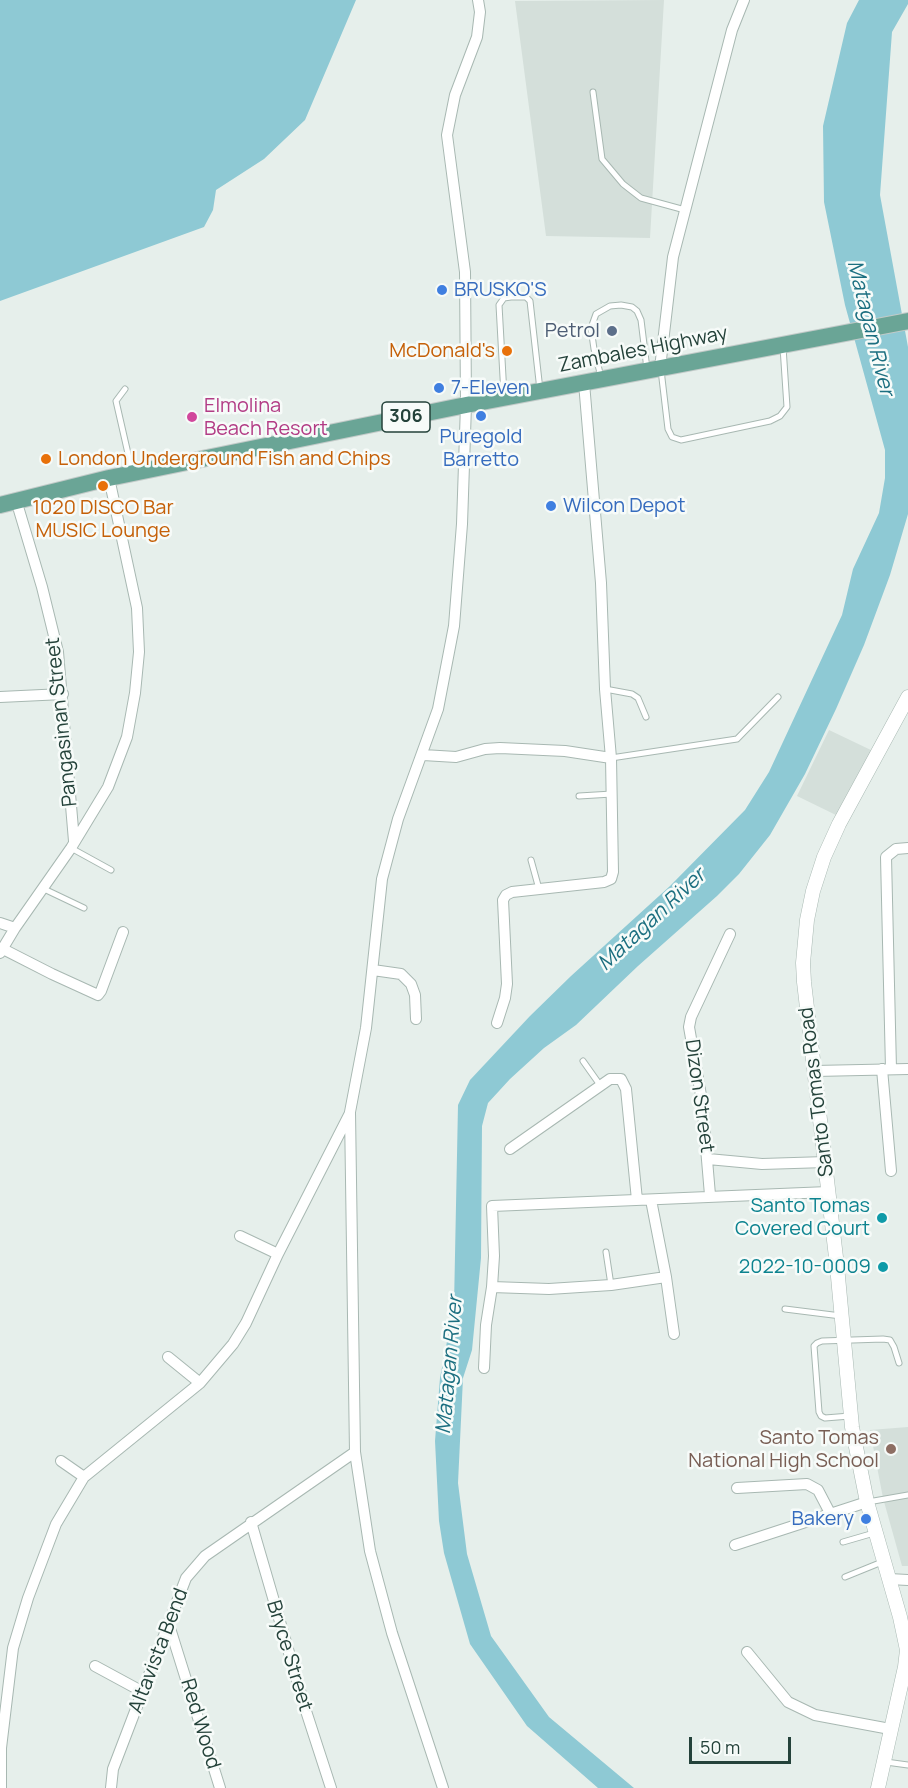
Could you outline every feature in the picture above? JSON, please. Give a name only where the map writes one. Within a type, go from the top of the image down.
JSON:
[{"type":"main road","name":"Zambales Highway","points":[[8,502],[132,473],[466,405],[908,321]]},
{"type":"street","points":[[443,1788],[392,1634],[370,1551],[356,1452],[350,1112],[360,1066],[382,879],[398,819],[438,710],[454,626],[462,524],[466,405],[465,272],[447,135],[455,95],[477,37],[480,12],[478,0]]},
{"type":"street","points":[[654,369],[673,257],[732,30],[744,0]]},
{"type":"street","points":[[497,1023],[507,984],[503,900],[506,895],[512,892],[604,882],[611,879],[613,872],[611,758],[605,689],[601,583],[584,383]]},
{"type":"street","points":[[109,478],[137,608],[139,652],[127,737],[108,787],[73,845],[1,951],[98,995],[123,932]]},
{"type":"street","name":"Pangasinan Street","points":[[8,502],[42,586],[58,652],[73,845]]},
{"type":"street","points":[[0,697],[63,694]]},
{"type":"street","name":"Santo Tomas Road","points":[[878,1788],[890,1729],[905,1685],[907,1650],[867,1502],[850,1416],[845,1341],[803,963],[807,920],[824,857],[838,824],[908,697]]},
{"type":"street","points":[[423,755],[456,757],[485,749],[500,748],[565,751],[611,758]]},
{"type":"street","points":[[891,1171],[886,1069],[886,858],[896,849],[908,848]]},
{"type":"street","points":[[0,923],[15,928]]},
{"type":"street","name":"Dizon Street","points":[[710,1195],[702,1101],[689,1027],[690,1017],[730,934]]},
{"type":"street","points":[[373,970],[401,974],[411,984],[416,995],[416,1019]]},
{"type":"street","points":[[815,1071],[908,1069]]},
{"type":"street","points":[[510,1149],[609,1079],[621,1079],[626,1089],[638,1200]]},
{"type":"street","points":[[1,1788],[0,1748],[13,1648],[28,1598],[56,1524],[84,1477],[200,1383],[233,1344],[246,1323],[278,1254],[350,1112]]},
{"type":"street","points":[[708,1159],[762,1164],[825,1162]]},
{"type":"street","points":[[484,1368],[486,1325],[494,1256],[492,1206],[651,1200],[710,1195],[828,1192]]},
{"type":"street","points":[[651,1200],[674,1334]]},
{"type":"street","points":[[240,1236],[278,1254]]},
{"type":"street","points":[[492,1287],[549,1289],[611,1285],[666,1278]]},
{"type":"street","points":[[168,1357],[200,1383]]},
{"type":"street","name":"Altavista Bend","points":[[111,1788],[113,1769],[186,1578],[204,1556],[356,1452]]},
{"type":"street","points":[[61,1461],[84,1477]]},
{"type":"street","points":[[737,1488],[807,1484],[818,1490],[830,1513]]},
{"type":"street","points":[[735,1545],[867,1502]]},
{"type":"street","name":"Bryce Street","points":[[251,1522],[331,1788]]},
{"type":"street","points":[[889,1579],[908,1580]]},
{"type":"street","name":"Red Wood","points":[[169,1625],[220,1788]]},
{"type":"street","points":[[747,1652],[788,1702],[815,1715],[890,1729]]},
{"type":"street","points":[[95,1666],[143,1692]]},
{"type":"lane","points":[[593,92],[602,159],[623,184],[641,198],[686,210]]},
{"type":"lane","points":[[504,398],[499,305],[504,298],[526,297],[530,302],[540,391]]},
{"type":"lane","points":[[601,379],[591,328],[596,315],[610,306],[621,305],[637,311],[668,429],[672,437],[681,440],[770,421],[780,416],[787,406],[782,345]]},
{"type":"lane","points":[[125,389],[116,401],[132,473]]},
{"type":"lane","points":[[605,689],[632,694],[638,698],[646,717]]},
{"type":"lane","points":[[611,758],[737,739],[778,697]]},
{"type":"lane","points":[[579,796],[612,794]]},
{"type":"lane","points":[[73,845],[111,870]]},
{"type":"lane","points":[[531,860],[539,889]]},
{"type":"lane","points":[[42,888],[84,908]]},
{"type":"lane","points":[[583,1061],[600,1085]]},
{"type":"lane","points":[[606,1252],[611,1285]]},
{"type":"lane","points":[[785,1309],[842,1317]]},
{"type":"lane","points":[[850,1416],[825,1418],[819,1412],[814,1346],[822,1341],[890,1340],[899,1363]]},
{"type":"lane","points":[[867,1502],[908,1496]]},
{"type":"lane","points":[[843,1542],[876,1532]]},
{"type":"lane","points":[[845,1577],[884,1562]]},
{"type":"lane","points":[[884,1762],[908,1765]]},
{"type":"shaded area","points":[[664,0],[650,238],[546,236],[515,1]]},
{"type":"shaded area","points":[[829,730],[873,751],[838,816],[797,796]]},
{"type":"shaded area","name":"Santo Tomas National High School","points":[[908,1427],[908,1566],[902,1566],[883,1498],[870,1430]]},
{"type":"water","points":[[0,0],[356,0],[305,120],[264,159],[216,190],[213,210],[204,227],[0,301]]},
{"type":"water","name":"Matagan River","points":[[859,0],[908,0],[892,32],[880,195],[908,347],[908,514],[890,575],[864,645],[836,709],[805,774],[770,835],[739,874],[717,896],[576,1025],[544,1048],[510,1079],[488,1103],[482,1126],[481,1258],[472,1350],[463,1378],[458,1483],[467,1554],[491,1636],[549,1717],[634,1788],[598,1788],[527,1726],[470,1644],[444,1553],[439,1521],[435,1441],[440,1378],[454,1305],[458,1105],[470,1080],[530,1016],[670,886],[745,810],[769,772],[842,615],[853,569],[879,513],[885,478],[885,450],[845,305],[824,202],[823,126],[847,23]]},
{"type":"place","name":"BRUSKO'S","points":[[442,290]]},
{"type":"place","name":"Petrol","points":[[612,331]]},
{"type":"place","name":"McDonald's","points":[[507,351]]},
{"type":"place","name":"7-Eleven","points":[[439,388]]},
{"type":"place","name":"Puregold Barretto","points":[[481,416]]},
{"type":"place","name":"Elmolina Beach Resort","points":[[192,417]]},
{"type":"place","name":"London Underground Fish and Chips","points":[[46,459]]},
{"type":"place","name":"1020 DISCO Bar MUSIC Lounge","points":[[103,486]]},
{"type":"place","name":"Wilcon Depot","points":[[551,506]]},
{"type":"place","name":"Santo Tomas Covered Court","points":[[882,1218]]},
{"type":"place","name":"2022-10-0009","points":[[883,1267]]},
{"type":"place","name":"Santo Tomas National High School","points":[[891,1449]]},
{"type":"place","name":"Bakery","points":[[866,1519]]}]
